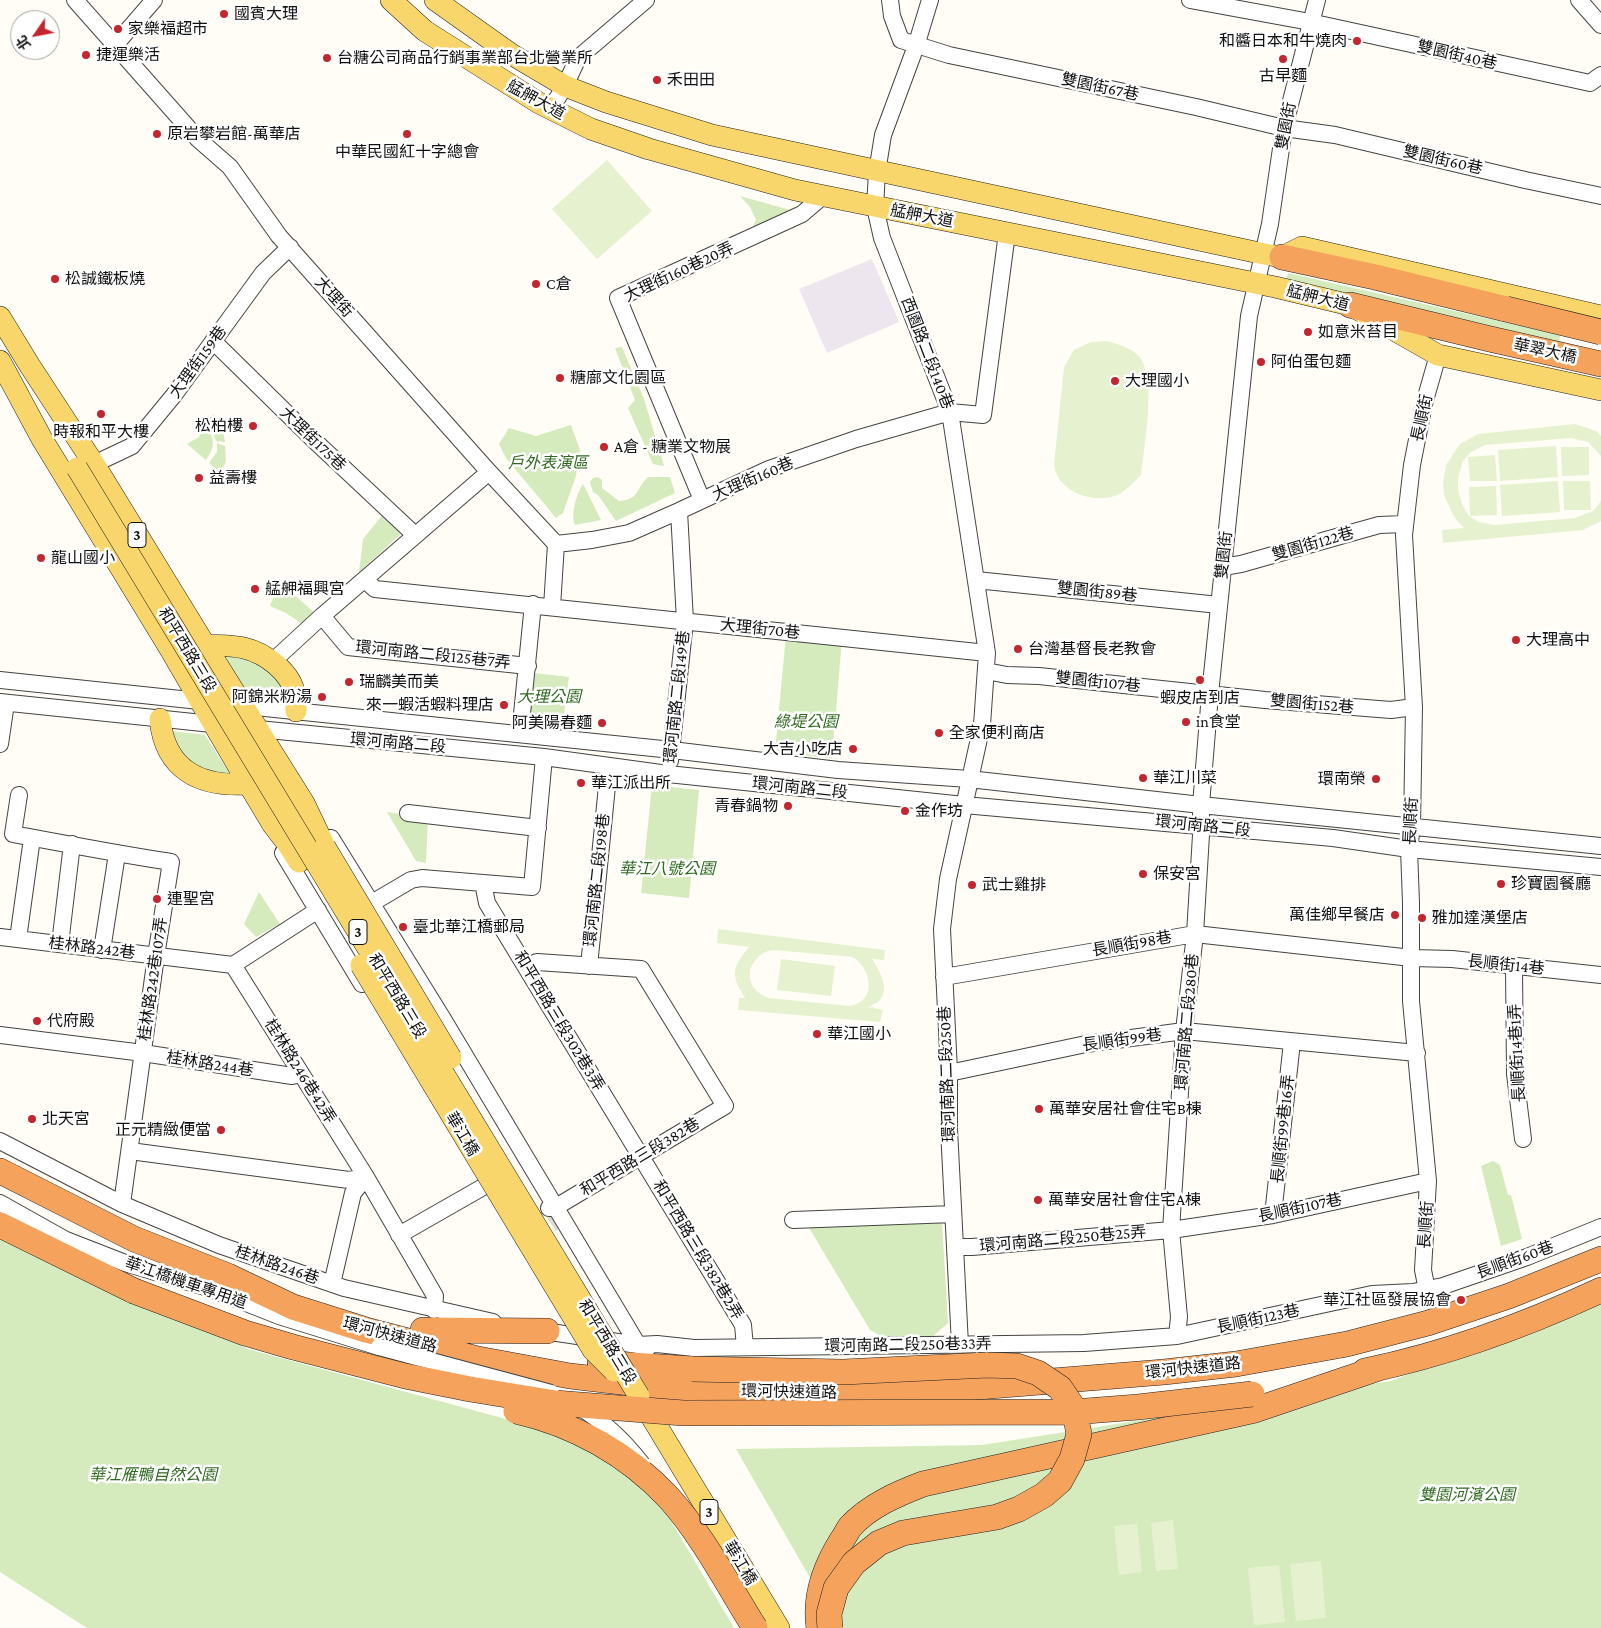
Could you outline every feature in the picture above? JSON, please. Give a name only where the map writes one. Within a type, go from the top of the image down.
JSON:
[{"type":"highway","name":"艋舺大道","points":[[1273,256],[1374,277],[1506,309]]},
{"type":"highway","name":"艋舺大道","points":[[1350,305],[1490,340]]},
{"type":"highway","name":"華翠大橋","points":[[1506,309],[1601,332]]},
{"type":"highway","name":"華翠大橋","points":[[1490,340],[1601,364]]},
{"type":"highway","name":"環河快速道路","points":[[3,1173],[134,1239],[228,1276],[293,1307],[366,1330],[478,1359],[570,1376],[690,1390],[836,1394],[953,1389],[1164,1372],[1236,1364],[1347,1344],[1428,1323],[1509,1296],[1601,1259]]},
{"type":"highway","name":"環河快速道路","points":[[0,1225],[134,1290],[245,1332],[293,1347],[405,1376],[470,1389],[555,1403],[683,1414],[1073,1412],[1138,1407],[1252,1394],[1382,1367],[1456,1347],[1527,1321],[1601,1290]]},
{"type":"highway","points":[[228,1276],[429,1320],[547,1331]]},
{"type":"highway","points":[[429,1320],[516,1351],[600,1363],[692,1364],[843,1372],[987,1365],[1017,1366],[1038,1373],[1060,1388],[1074,1409],[1079,1434],[1072,1459],[1060,1481],[1044,1495],[1019,1509],[997,1517],[903,1533],[879,1543],[854,1563],[836,1588],[829,1614],[830,1628]]},
{"type":"highway","points":[[819,1628],[817,1615],[820,1586],[832,1556],[850,1527],[874,1507],[898,1493],[923,1484],[1255,1410],[1382,1367]]},
{"type":"highway","points":[[405,1376],[439,1394],[555,1422],[587,1436],[616,1453],[646,1476],[670,1500],[696,1533],[755,1628]]},
{"type":"main road","name":"艋舺大道","points":[[391,0],[425,30],[487,72],[550,110],[591,129],[649,148],[795,190],[1257,283],[1350,305]]},
{"type":"main road","name":"艋舺大道","points":[[435,0],[518,59],[565,86],[606,102],[712,135],[1273,256]]},
{"type":"main road","points":[[1273,256],[1302,247],[1601,316]]},
{"type":"main road","points":[[1350,305],[1438,355],[1601,390]]},
{"type":"main road","name":"和平西路三段","points":[[0,317],[30,366],[45,405],[69,447],[86,466],[205,646],[304,803],[325,847]]},
{"type":"main road","name":"和平西路三段","points":[[5,370],[37,410],[63,451],[86,466],[639,1396]]},
{"type":"main road","name":"和平西路三段","points":[[5,370],[42,438],[248,784],[273,825],[299,862]]},
{"type":"main road","points":[[205,646],[242,647],[253,650],[272,662],[292,685],[295,694],[296,711]]},
{"type":"main road","points":[[160,719],[161,730],[169,750],[190,774],[199,779],[219,784],[248,784]]},
{"type":"main road","name":"華江橋","points":[[325,847],[618,1336],[639,1396],[779,1628]]},
{"type":"main road","name":"華江橋","points":[[299,862],[593,1350],[639,1396]]},
{"type":"street","name":"大理街","points":[[75,0],[198,139],[230,167],[290,248],[489,472],[556,544]]},
{"type":"street","points":[[115,45],[154,0]]},
{"type":"street","points":[[550,110],[565,86],[578,58],[646,0]]},
{"type":"street","points":[[890,0],[892,16],[901,40],[916,46]]},
{"type":"street","name":"西園路二段140巷","points":[[930,0],[916,46],[882,135],[875,207],[882,238],[950,412],[987,653],[982,725],[964,804]]},
{"type":"street","name":"雙園街40巷","points":[[1190,0],[1310,22],[1590,83],[1601,75]]},
{"type":"street","name":"雙園街","points":[[1202,827],[1201,805],[1210,694],[1248,316],[1257,283],[1273,256],[1273,207],[1284,128],[1316,0]]},
{"type":"street","points":[[1579,0],[1601,25]]},
{"type":"street","name":"雙園街67巷","points":[[916,46],[958,57],[1196,107],[1284,128]]},
{"type":"street","name":"雙園街60巷","points":[[1284,128],[1335,135],[1601,196]]},
{"type":"street","name":"大理街160巷20弄","points":[[702,500],[618,298],[802,214],[823,196]]},
{"type":"street","points":[[950,412],[983,415],[1007,233]]},
{"type":"street","name":"大理街159巷","points":[[86,466],[132,446],[174,395],[263,273],[290,248]]},
{"type":"street","name":"大理街175巷","points":[[213,341],[318,444],[415,535]]},
{"type":"street","name":"長順街","points":[[1427,1290],[1423,1270],[1428,1180],[1411,1001],[1412,958],[1409,848],[1412,826],[1414,707],[1404,524],[1412,465],[1424,404],[1438,355]]},
{"type":"street","name":"大理街160巷","points":[[556,544],[629,533],[769,469],[856,439],[950,412]]},
{"type":"street","points":[[272,662],[322,616],[489,472]]},
{"type":"street","name":"環河南路二段149巷","points":[[668,774],[685,621],[679,511]]},
{"type":"street","name":"雙園街122巷","points":[[1223,566],[1241,564],[1379,525],[1404,524]]},
{"type":"street","points":[[552,607],[556,544]]},
{"type":"street","name":"大理街70巷","points":[[365,580],[375,589],[533,604],[987,653]]},
{"type":"street","name":"雙園街89巷","points":[[976,580],[1219,605]]},
{"type":"street","points":[[520,734],[533,604]]},
{"type":"street","name":"環河南路二段125巷7弄","points":[[322,616],[348,647],[528,666]]},
{"type":"street","name":"雙園街107巷","points":[[986,671],[1007,675],[1039,676],[1210,694]]},
{"type":"street","name":"環河南路二段","points":[[0,680],[672,750],[838,770],[969,779],[1601,846]]},
{"type":"street","name":"雙園街152巷","points":[[1210,694],[1391,710],[1414,707]]},
{"type":"street","points":[[0,744],[3,703]]},
{"type":"street","name":"環河南路二段","points":[[3,703],[544,756],[668,774],[1202,827],[1333,838],[1409,848],[1601,867]]},
{"type":"street","points":[[372,903],[416,878],[532,887],[544,756]]},
{"type":"street","name":"環河南路二段198巷","points":[[588,966],[609,766]]},
{"type":"street","name":"桂林路242巷107弄","points":[[19,796],[13,834],[117,854],[171,862],[156,956],[122,1204]]},
{"type":"street","name":"和平西路三段","points":[[304,803],[320,820],[372,903],[554,1212],[638,1345]]},
{"type":"street","name":"環河南路二段250巷","points":[[960,1345],[949,1129],[949,1072],[942,928],[948,879],[964,804]]},
{"type":"street","points":[[408,813],[538,828]]},
{"type":"street","name":"和平西路三段","points":[[273,825],[280,848],[483,1187],[517,1237],[572,1336]]},
{"type":"street","name":"環河南路二段280巷","points":[[1178,1336],[1179,1317],[1171,1230],[1184,1031],[1195,934],[1202,827]]},
{"type":"street","points":[[18,939],[32,838]]},
{"type":"street","points":[[60,944],[72,844]]},
{"type":"street","points":[[102,950],[117,854]]},
{"type":"street","name":"和平西路三段302巷3弄","points":[[482,883],[487,903],[641,1157]]},
{"type":"street","points":[[234,965],[318,910]]},
{"type":"street","name":"長順街98巷","points":[[944,977],[1195,934],[1412,958]]},
{"type":"street","name":"桂林路242巷","points":[[0,937],[234,965]]},
{"type":"street","name":"長順街14巷","points":[[1412,958],[1452,959],[1601,975]]},
{"type":"street","name":"環河南路二段198巷","points":[[526,966],[538,962],[642,969],[725,1106]]},
{"type":"street","name":"桂林路246巷42弄","points":[[234,965],[366,1177],[435,1296],[429,1320]]},
{"type":"street","name":"長順街14巷1弄","points":[[1514,967],[1515,1074],[1523,1139]]},
{"type":"street","name":"長順街99巷","points":[[949,1072],[1086,1044],[1184,1031],[1417,1053]]},
{"type":"street","name":"桂林路244巷","points":[[0,1035],[292,1076],[301,1074]]},
{"type":"street","name":"長順街99巷16弄","points":[[1273,1215],[1292,1042]]},
{"type":"street","name":"和平西路三段382巷","points":[[554,1212],[725,1106]]},
{"type":"street","name":"桂林路246巷","points":[[0,1141],[122,1204],[218,1246],[332,1284],[429,1320]]},
{"type":"street","points":[[130,1150],[349,1180],[366,1177]]},
{"type":"street","name":"和平西路三段382巷2弄","points":[[641,1157],[743,1325],[745,1347]]},
{"type":"street","points":[[332,1284],[353,1192],[366,1177]]},
{"type":"street","name":"長順街107巷","points":[[1171,1230],[1273,1215],[1428,1180]]},
{"type":"street","points":[[399,1235],[483,1187]]},
{"type":"street","name":"華江橋機車專用道","points":[[0,1203],[66,1240],[125,1263],[208,1288],[279,1316],[379,1347],[560,1396],[593,1415],[622,1440],[648,1471],[743,1628]]},
{"type":"street","points":[[793,1220],[954,1214]]},
{"type":"street","name":"長順街60巷","points":[[1427,1290],[1527,1257],[1601,1226]]},
{"type":"street","name":"環河南路二段250巷25弄","points":[[955,1247],[1171,1230]]},
{"type":"street","name":"長順街123巷","points":[[1178,1336],[1372,1294],[1427,1290]]},
{"type":"street","points":[[547,1331],[638,1345],[657,1354],[692,1364],[846,1363],[987,1354],[1014,1355],[1054,1372],[1070,1386],[1083,1408],[1087,1430],[1084,1453],[1076,1473],[1065,1490],[1048,1503],[1024,1516],[1003,1523],[910,1540],[888,1549],[865,1564],[849,1585],[839,1612],[838,1628]]},
{"type":"street","name":"環河南路二段250巷33弄","points":[[638,1345],[657,1344],[694,1348],[1084,1343],[1178,1336]]},
{"type":"shaded area","points":[[872,259],[899,322],[827,353],[799,289]]},
{"type":"green space","points":[[607,160],[652,211],[597,259],[552,209]]},
{"type":"green space","points":[[740,196],[790,210],[753,227],[756,220],[750,207]]},
{"type":"green space","points":[[1288,273],[1560,335],[1559,343],[1286,280]]},
{"type":"green space","points":[[1107,341],[1130,350],[1141,359],[1148,383],[1148,416],[1141,475],[1127,489],[1117,495],[1094,498],[1078,494],[1065,486],[1058,477],[1054,465],[1064,367],[1074,350],[1091,342]]},
{"type":"green space","points":[[622,347],[644,399],[664,466],[653,464],[628,408],[635,400],[615,348]]},
{"type":"green space","points":[[214,414],[225,442],[216,441],[208,420]]},
{"type":"green space","points":[[1575,424],[1596,431],[1601,436],[1601,456],[1588,442],[1571,438],[1485,445],[1471,452],[1463,461],[1458,478],[1458,490],[1462,504],[1469,516],[1479,522],[1494,525],[1575,518],[1593,511],[1601,501],[1601,521],[1583,530],[1443,543],[1442,530],[1464,528],[1454,517],[1444,495],[1443,484],[1446,465],[1460,444],[1478,434]]},
{"type":"green space","points":[[207,425],[213,447],[206,460],[187,444],[199,437],[203,427]]},
{"type":"green space","name":"戶外表演區","points":[[571,425],[580,450],[576,476],[563,513],[556,518],[506,458],[499,444],[509,428],[536,436]]},
{"type":"green space","points":[[217,443],[225,446],[226,461],[221,473],[209,463],[217,452]]},
{"type":"green space","points":[[1556,446],[1558,477],[1500,481],[1498,450]]},
{"type":"green space","points":[[1561,447],[1589,447],[1589,475],[1562,476]]},
{"type":"green space","points":[[1495,455],[1497,481],[1470,481],[1468,457]]},
{"type":"green space","points":[[598,477],[602,480],[602,488],[619,501],[634,496],[648,477],[670,477],[675,493],[616,521],[598,495],[593,492],[590,482],[593,478]]},
{"type":"green space","points":[[1558,481],[1560,512],[1502,516],[1500,485]]},
{"type":"green space","points":[[1563,481],[1590,481],[1591,510],[1564,510]]},
{"type":"green space","points":[[583,484],[601,520],[575,525],[573,516],[575,504]]},
{"type":"green space","points":[[1496,486],[1497,515],[1470,516],[1469,487]]},
{"type":"green space","points":[[383,514],[401,534],[359,572],[363,539]]},
{"type":"green space","points":[[280,582],[318,616],[305,626],[286,613],[270,606]]},
{"type":"green space","name":"綠堤公園","points":[[786,635],[842,639],[832,758],[838,759],[775,752]]},
{"type":"green space","points":[[230,652],[266,663],[290,694],[284,699],[248,695],[226,660]]},
{"type":"green space","name":"大理公園","points":[[534,673],[569,677],[563,721],[529,718]]},
{"type":"green space","points":[[172,731],[205,735],[231,776],[230,779],[182,760]]},
{"type":"green space","name":"華江八號公園","points":[[652,785],[699,790],[689,898],[641,893]]},
{"type":"green space","points":[[387,812],[428,818],[426,863],[416,861]]},
{"type":"green space","points":[[259,892],[280,924],[256,937],[244,924]]},
{"type":"green space","points":[[718,929],[885,950],[884,960],[872,959],[883,980],[884,991],[879,1001],[869,1007],[883,1010],[880,1022],[738,1010],[739,998],[745,998],[737,983],[735,971],[739,960],[749,947],[717,943]],"holes":[[[773,950],[853,957],[864,969],[869,984],[865,998],[859,1003],[850,1006],[769,998],[756,991],[750,979],[750,969],[754,962],[762,954]]]},
{"type":"green space","points":[[781,959],[835,966],[831,996],[777,990]]},
{"type":"green space","points":[[1493,1161],[1500,1165],[1508,1195],[1511,1195],[1522,1239],[1501,1246],[1481,1166]]},
{"type":"green space","points":[[942,1222],[948,1323],[932,1337],[881,1336],[870,1330],[808,1226]]},
{"type":"green space","name":"華江雁鴨自然公園","points":[[0,1232],[248,1349],[631,1453],[734,1628],[87,1628],[0,1572]]},
{"type":"green space","name":"雙園河濱公園","points":[[1601,1299],[1601,1628],[839,1628],[736,1449],[982,1445],[1391,1381]]},
{"type":"green space","points":[[1173,1520],[1178,1569],[1156,1571],[1151,1523]]},
{"type":"green space","points":[[1137,1524],[1142,1572],[1119,1575],[1114,1526]]},
{"type":"green space","points":[[1321,1561],[1326,1618],[1296,1621],[1290,1564]]},
{"type":"green space","points":[[1279,1565],[1285,1622],[1254,1625],[1248,1568]]},
{"type":"tunnel","points":[[531,1237],[556,1221]]},
{"type":"place","name":"國賓大理","points":[[224,14]]},
{"type":"place","name":"家樂福超市","points":[[118,29]]},
{"type":"place","name":"和醬日本和牛燒肉","points":[[1357,41]]},
{"type":"place","name":"捷運樂活","points":[[86,55]]},
{"type":"place","name":"台糖公司商品行銷事業部台北營業所","points":[[327,58]]},
{"type":"place","name":"古早麵","points":[[1283,59]]},
{"type":"place","name":"禾田田","points":[[657,80]]},
{"type":"place","name":"原岩攀岩館-萬華店","points":[[157,134]]},
{"type":"place","name":"中華民國紅十字總會","points":[[407,134]]},
{"type":"place","name":"松誠鐵板燒","points":[[55,279]]},
{"type":"place","name":"C倉","points":[[536,284]]},
{"type":"place","name":"如意米苔目","points":[[1308,332]]},
{"type":"place","name":"阿伯蛋包麵","points":[[1261,362]]},
{"type":"place","name":"糖廍文化園區","points":[[560,378]]},
{"type":"place","name":"大理國小","points":[[1115,381]]},
{"type":"place","name":"時報和平大樓","points":[[101,414]]},
{"type":"place","name":"松柏樓","points":[[253,426]]},
{"type":"place","name":"A倉 - 糖業文物展","points":[[604,447]]},
{"type":"place","name":"益壽樓","points":[[199,478]]},
{"type":"place","name":"龍山國小","points":[[41,558]]},
{"type":"place","name":"艋舺福興宮","points":[[255,589]]},
{"type":"place","name":"大理高中","points":[[1516,640]]},
{"type":"place","name":"台灣基督長老教會","points":[[1018,649]]},
{"type":"place","name":"蝦皮店到店","points":[[1200,680]]},
{"type":"place","name":"瑞麟美而美","points":[[349,682]]},
{"type":"place","name":"阿錦米粉湯","points":[[322,697]]},
{"type":"place","name":"來一蝦活蝦料理店","points":[[504,705]]},
{"type":"place","name":"in食堂","points":[[1186,722]]},
{"type":"place","name":"阿美陽春麵","points":[[602,723]]},
{"type":"place","name":"全家便利商店","points":[[939,733]]},
{"type":"place","name":"大吉小吃店","points":[[853,749]]},
{"type":"place","name":"華江川菜","points":[[1143,778]]},
{"type":"place","name":"環南榮","points":[[1376,779]]},
{"type":"place","name":"華江派出所","points":[[581,783]]},
{"type":"place","name":"青春鍋物","points":[[788,806]]},
{"type":"place","name":"金作坊","points":[[905,811]]},
{"type":"place","name":"保安宮","points":[[1143,874]]},
{"type":"place","name":"珍寶園餐廳","points":[[1501,884]]},
{"type":"place","name":"武士雞排","points":[[972,885]]},
{"type":"place","name":"連聖宮","points":[[157,899]]},
{"type":"place","name":"萬佳鄉早餐店","points":[[1395,915]]},
{"type":"place","name":"雅加達漢堡店","points":[[1422,918]]},
{"type":"place","name":"臺北華江橋郵局","points":[[403,927]]},
{"type":"place","name":"代府殿","points":[[37,1021]]},
{"type":"place","name":"華江國小","points":[[817,1034]]},
{"type":"place","name":"萬華安居社會住宅B棟","points":[[1039,1109]]},
{"type":"place","name":"北天宮","points":[[32,1119]]},
{"type":"place","name":"正元精緻便當","points":[[221,1130]]},
{"type":"place","name":"萬華安居社會住宅A棟","points":[[1038,1200]]},
{"type":"place","name":"華江社區發展協會","points":[[1461,1300]]}]
